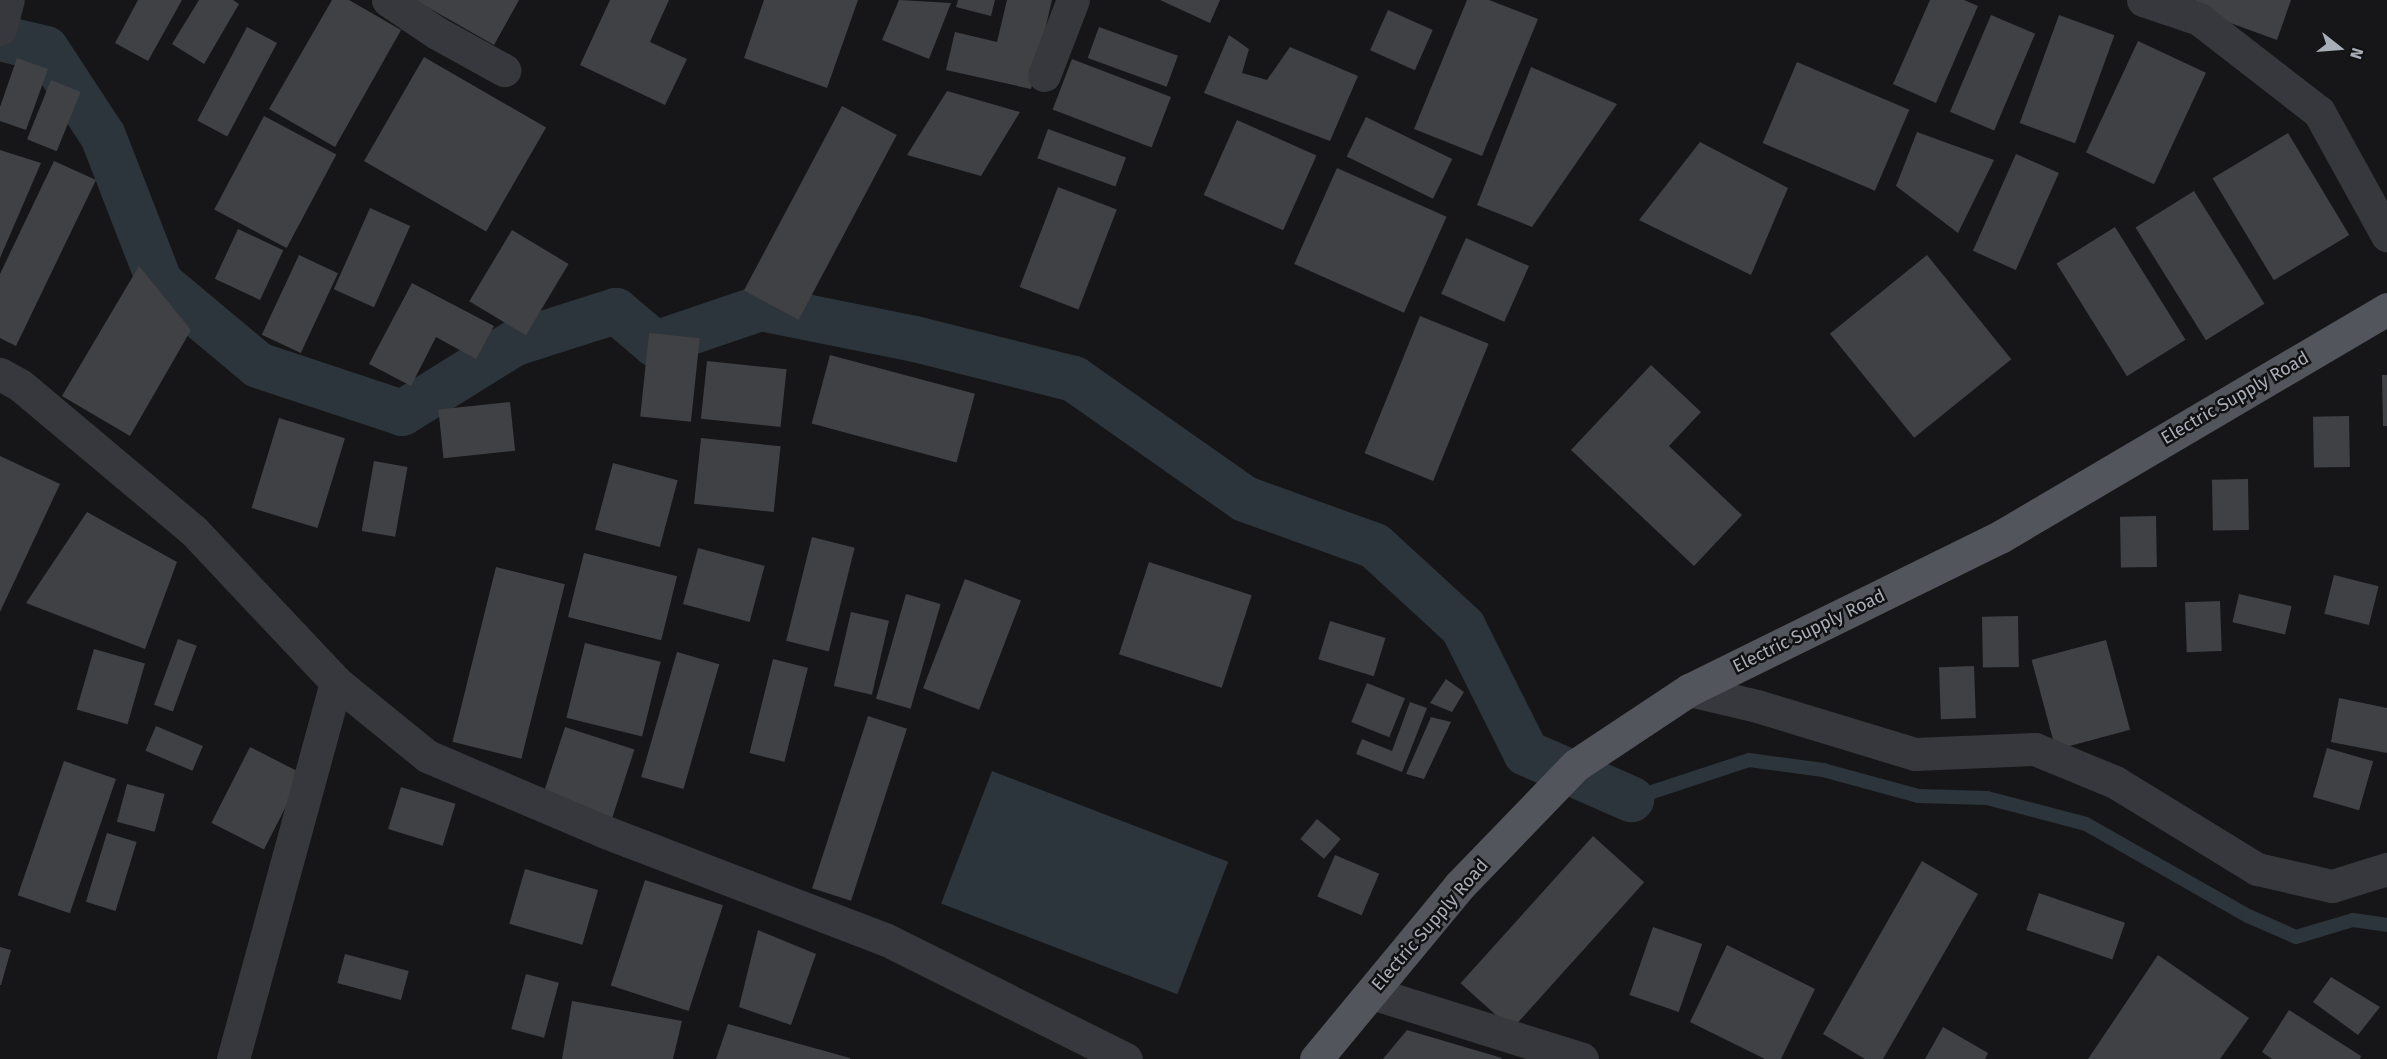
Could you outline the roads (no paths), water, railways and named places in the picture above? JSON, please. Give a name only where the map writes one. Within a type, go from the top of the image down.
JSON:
[{"type":"main road","name":"Electric Supply Road","points":[[1316,1059],[1460,886],[1576,765],[1689,690],[2000,537],[2387,309]]},
{"type":"street","points":[[0,29],[8,0]]},
{"type":"street","points":[[388,0],[437,33],[504,70]]},
{"type":"street","points":[[1044,75],[1073,0]]},
{"type":"street","points":[[2143,0],[2199,19],[2319,112],[2387,236]]},
{"type":"street","points":[[0,374],[20,385],[193,530],[336,682],[427,756],[603,831],[885,939],[1126,1059]]},
{"type":"street","points":[[233,1059],[336,682]]},
{"type":"street","points":[[1689,690],[1757,706],[1915,754],[2035,749],[2115,782],[2258,869],[2332,886],[2387,869]]},
{"type":"street","points":[[1372,993],[1582,1059]]},
{"type":"waterway","points":[[0,38],[46,49],[103,136],[160,283],[258,365],[402,413],[515,343],[616,311],[655,344],[761,308],[915,339],[1074,379],[1245,499],[1375,546],[1463,627],[1526,753],[1631,799]]},
{"type":"waterway","points":[[1631,799],[1749,760],[1823,770],[1918,796],[1987,798],[2086,824],[2248,916],[2296,937],[2353,920],[2387,925]]}]
